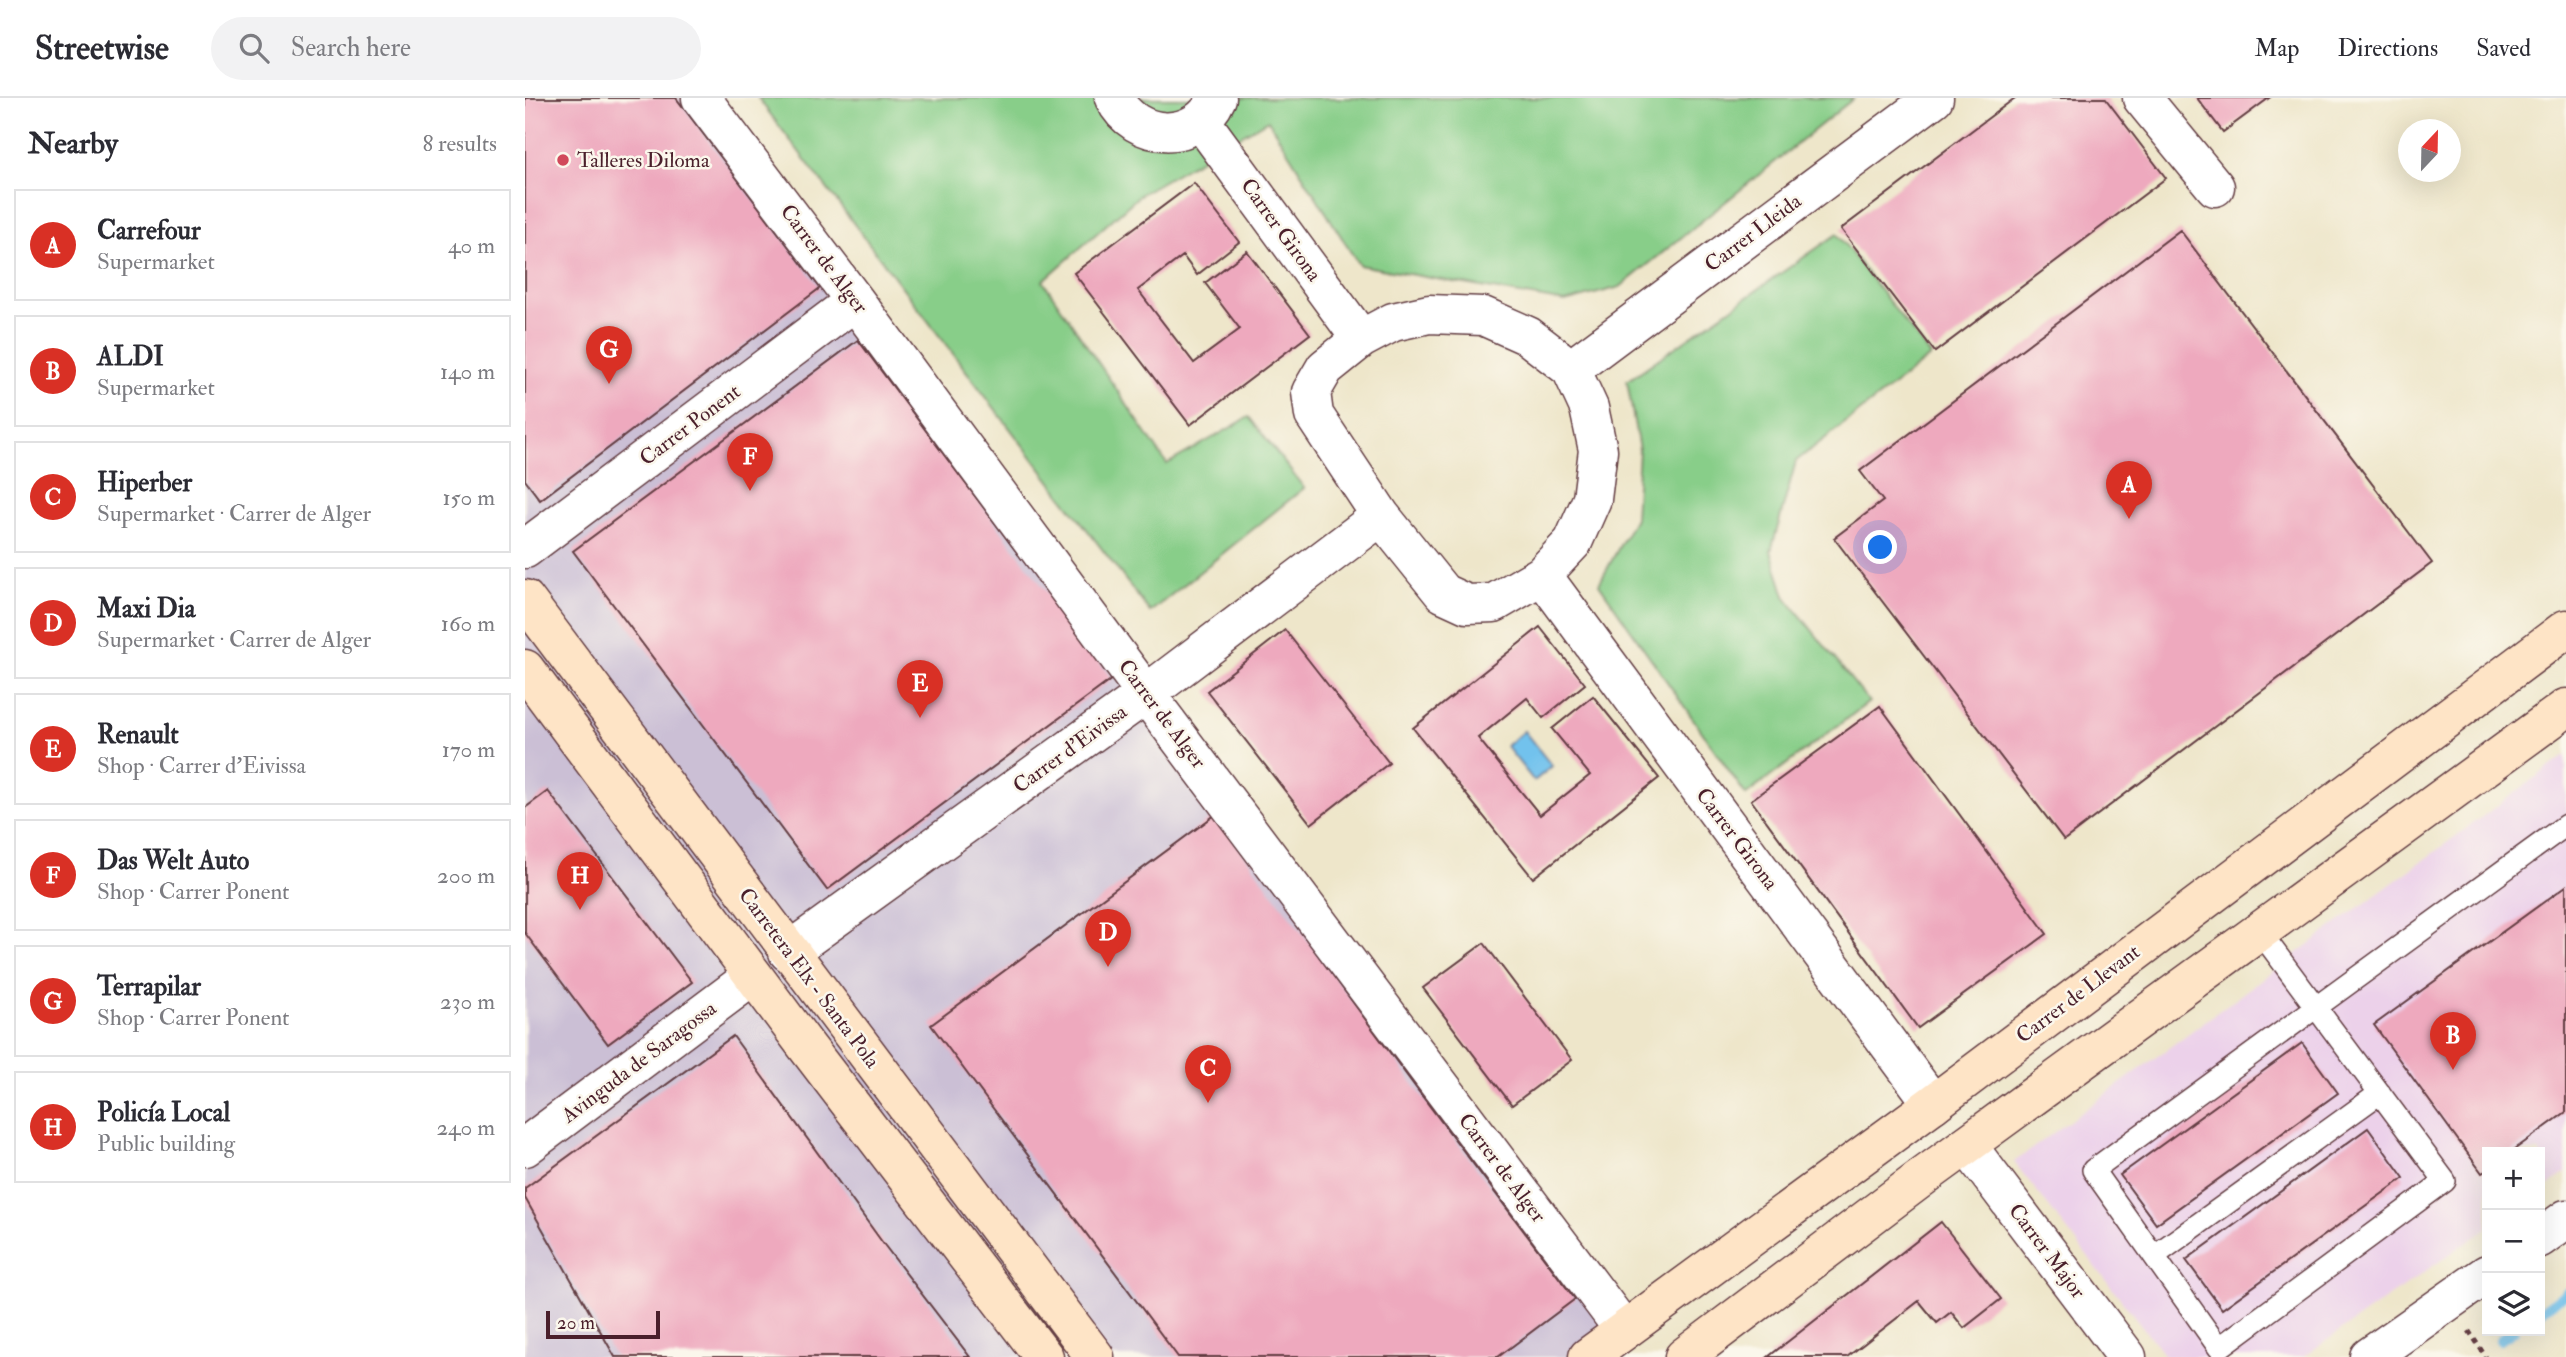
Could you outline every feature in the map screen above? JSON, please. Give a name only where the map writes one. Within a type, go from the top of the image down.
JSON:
[{"type":"main road","name":"Carretera Elx - Santa Pola","points":[[525,598],[788,952],[1095,1357]]},
{"type":"main road","name":"Carrer de Llevant","points":[[1588,1357],[1933,1104],[2566,629]]},
{"type":"main road","name":"Carretera Elx - Santa Pola","points":[[525,669],[753,976],[1044,1357]]},
{"type":"main road","points":[[1684,1357],[1967,1145],[2566,708]]},
{"type":"street","name":"Carrer de Alger","points":[[701,98],[855,300],[1146,694],[1624,1330]]},
{"type":"street","points":[[1114,98],[1120,109],[1133,122],[1149,130],[1167,132],[1184,129],[1209,109]]},
{"type":"street","name":"Carrer Lleida","points":[[1571,369],[1934,98]]},
{"type":"street","points":[[2143,98],[2215,187]]},
{"type":"street","name":"Carrer Girona","points":[[1209,109],[1361,340]]},
{"type":"street","name":"Carrer Ponent","points":[[525,549],[855,300]]},
{"type":"street","points":[[1429,314],[1483,316],[1528,336],[1571,369],[1589,408],[1598,450],[1592,499],[1573,542],[1542,575],[1494,603],[1467,604],[1444,593],[1381,516],[1314,415],[1311,392],[1325,368],[1361,340],[1393,322],[1429,314]]},
{"type":"street","name":"Carrer d'Eivissa","points":[[788,952],[1146,694],[1381,516]]},
{"type":"street","name":"Carrer Girona","points":[[1542,575],[1933,1104]]},
{"type":"street","name":"Avinguda de Saragossa","points":[[525,1147],[753,976]]},
{"type":"street","name":"Carrer Major","points":[[1967,1145],[2127,1357]]},
{"type":"street","points":[[2545,1234],[2566,1219]]},
{"type":"street","points":[[2369,1357],[2482,1278]]},
{"type":"lane","points":[[2260,932],[2316,1007],[2380,1093],[2445,1181],[2219,1348],[2092,1170],[2316,1007],[2566,825]]},
{"type":"lane","points":[[2154,1256],[2380,1093]]},
{"type":"shaded area","points":[[525,98],[701,98],[1624,1330],[1588,1357],[525,1357]]},
{"type":"shaded area","points":[[2566,755],[2566,1173],[2545,1188],[2545,1147],[2482,1147],[2482,1232],[2303,1357],[2166,1357],[2014,1162]]},
{"type":"green space","points":[[758,98],[1854,98],[1620,287],[1565,302],[1359,265],[1268,120],[1141,194],[1043,281],[1167,464],[1249,417],[1304,488],[1150,612]]},
{"type":"green space","points":[[1837,234],[1931,356],[1796,461],[1771,551],[1785,596],[1869,702],[1746,795],[1599,584],[1635,518],[1639,450],[1627,381]]},
{"type":"water","points":[[1524,731],[1552,766],[1534,781],[1506,746]]},
{"type":"building","points":[[525,98],[676,98],[820,288],[540,500],[525,480]]},
{"type":"building","points":[[2015,98],[2105,98],[2166,178],[1935,352],[1841,229]]},
{"type":"building","points":[[2197,98],[2269,98],[2223,132]]},
{"type":"building","points":[[1194,183],[1239,242],[1197,275],[1183,256],[1138,290],[1194,363],[1240,329],[1205,283],[1247,251],[1310,334],[1190,425],[1074,273]]},
{"type":"building","points":[[2180,230],[2432,563],[2064,840],[1834,538],[1883,501],[1860,471]]},
{"type":"building","points":[[858,340],[1112,679],[827,890],[573,551]]},
{"type":"building","points":[[1540,627],[1585,684],[1543,718],[1527,698],[1478,738],[1540,815],[1590,775],[1552,729],[1593,696],[1659,778],[1533,878],[1413,728]]},
{"type":"building","points":[[1285,630],[1389,763],[1311,824],[1207,691]]},
{"type":"building","points":[[1880,706],[2047,934],[1918,1028],[1751,800]]},
{"type":"building","points":[[548,791],[692,982],[608,1044],[525,933],[525,808]]},
{"type":"building","points":[[1215,815],[1575,1299],[1498,1357],[1178,1357],[931,1025]]},
{"type":"building","points":[[2566,886],[2566,1112],[2518,1147],[2482,1147],[2482,1173],[2374,1025]]},
{"type":"building","points":[[1484,943],[1572,1060],[1512,1105],[1423,988]]},
{"type":"building","points":[[733,1036],[885,1246],[970,1357],[615,1357],[525,1198],[525,1188]]},
{"type":"building","points":[[2302,1043],[2338,1093],[2156,1224],[2120,1175]]},
{"type":"building","points":[[2368,1128],[2404,1178],[2222,1309],[2186,1260]]},
{"type":"building","points":[[1941,1222],[2001,1299],[1964,1328],[1951,1312],[1937,1323],[1919,1301],[1847,1357],[1768,1357]]},
{"type":"waterway","points":[[2545,1308],[2566,1293]]},
{"type":"waterway","points":[[2500,1340],[2506,1336]]},
{"type":"place","name":"Talleres Diloma","points":[[563,160]]},
{"type":"place","name":"Terrapilar","points":[[609,384]]},
{"type":"place","name":"Das Welt Auto","points":[[750,491]]},
{"type":"place","name":"Carrefour","points":[[2129,519]]},
{"type":"place","name":"Renault","points":[[920,718]]},
{"type":"place","name":"Policía Local","points":[[580,910]]},
{"type":"place","name":"Maxi Dia","points":[[1108,967]]},
{"type":"place","name":"ALDI","points":[[2453,1070]]},
{"type":"place","name":"Hiperber","points":[[1208,1103]]}]
